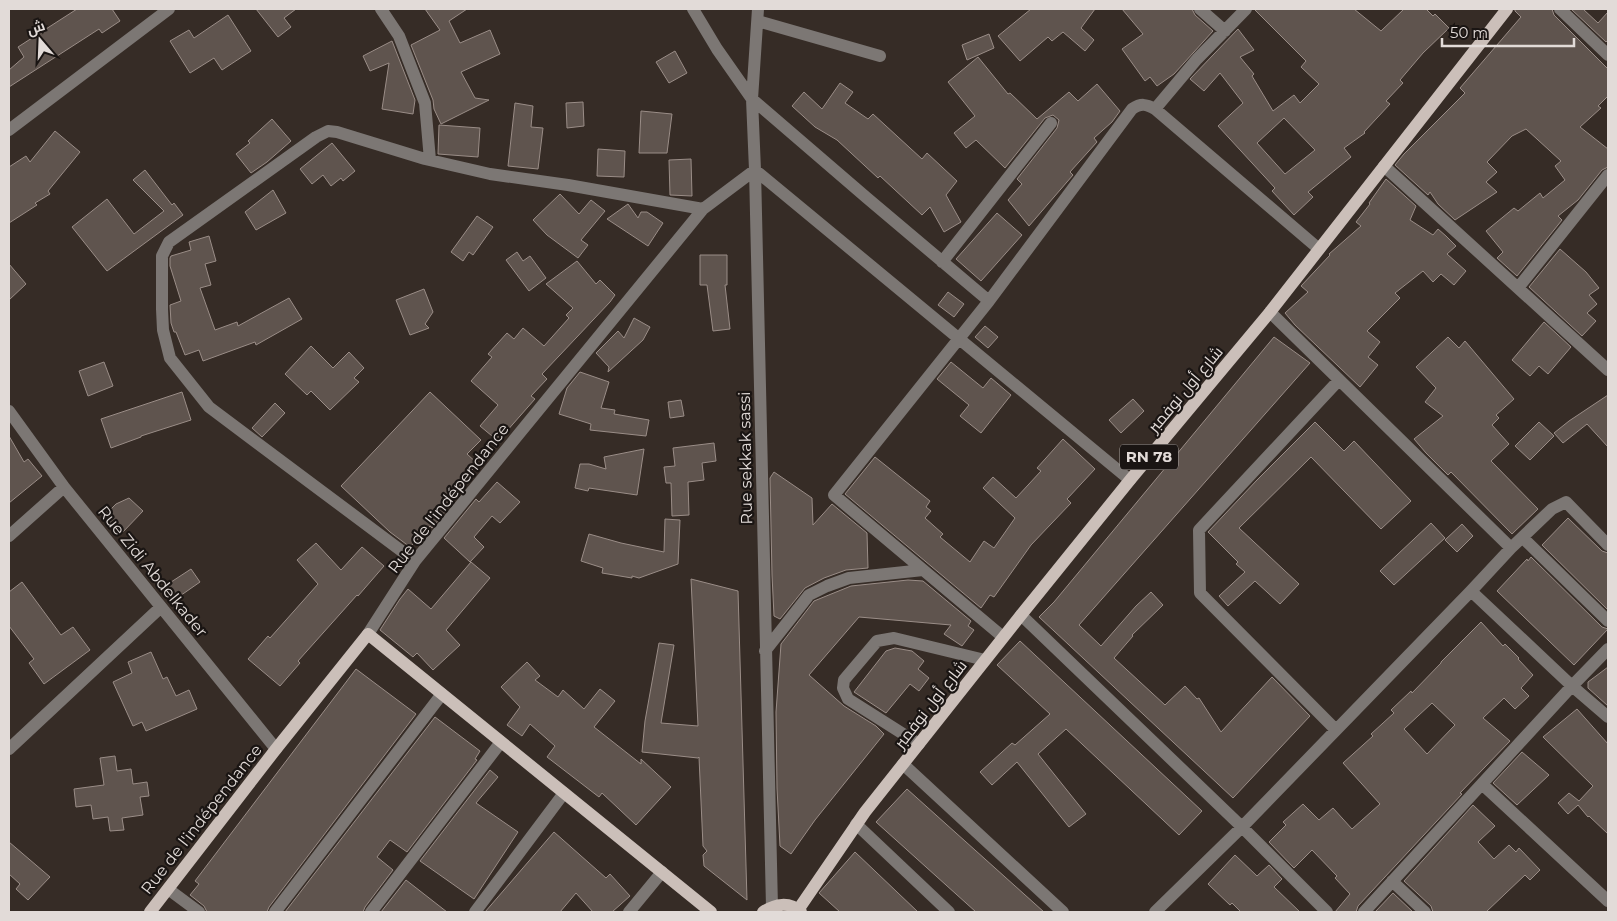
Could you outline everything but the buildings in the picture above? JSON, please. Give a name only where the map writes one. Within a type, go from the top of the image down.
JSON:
[{"type":"main road","name":"شارع أول نوفمبر","points":[[800,911],[856,824],[903,764],[1021,614],[1270,312],[1507,9]]},
{"type":"main road","points":[[368,634],[711,912]]},
{"type":"main road","name":"Rue de l'indépendance","points":[[150,912],[368,634]]},
{"type":"main road","points":[[767,909],[785,905],[800,911]]},
{"type":"street","points":[[9,130],[170,9]]},
{"type":"street","points":[[381,9],[398,36],[425,103],[430,160]]},
{"type":"street","points":[[693,9],[717,49],[752,99],[989,301]]},
{"type":"street","points":[[1200,9],[1225,31]]},
{"type":"street","points":[[1154,109],[1197,58],[1246,9]]},
{"type":"street","points":[[1560,9],[1608,55]]},
{"type":"street","points":[[758,15],[880,56]]},
{"type":"street","name":"Rue sekkak sassi","points":[[758,15],[752,99],[765,651],[767,909]]},
{"type":"street","points":[[1003,637],[834,495],[989,301],[1132,109],[1138,105],[1146,104],[1154,109],[1320,249]]},
{"type":"street","points":[[942,262],[1051,123]]},
{"type":"street","points":[[415,561],[209,407],[170,358],[163,330],[162,256],[169,242],[316,137],[328,131],[338,132],[430,160],[490,174],[568,184],[703,209]]},
{"type":"street","points":[[1384,166],[1608,370]]},
{"type":"street","points":[[755,170],[1130,480]]},
{"type":"street","name":"Rue de l'indépendance","points":[[368,634],[415,561],[703,209],[755,170]]},
{"type":"street","points":[[1518,288],[1608,175]]},
{"type":"street","points":[[1270,312],[1511,548]]},
{"type":"street","points":[[1336,730],[1200,593],[1199,530],[1339,380]]},
{"type":"street","name":"Rue Zidi Abdelkader","points":[[9,411],[64,487],[276,749]]},
{"type":"street","points":[[9,536],[64,487]]},
{"type":"street","points":[[1155,912],[1242,827],[1472,591],[1511,548],[1552,509],[1566,502],[1608,545]]},
{"type":"street","points":[[1523,538],[1608,622]]},
{"type":"street","points":[[765,651],[809,595],[849,578],[923,570]]},
{"type":"street","points":[[1472,591],[1572,686],[1608,717]]},
{"type":"street","points":[[9,749],[161,607]]},
{"type":"street","points":[[1021,614],[1242,827],[1327,912]]},
{"type":"street","points":[[919,744],[848,699],[843,688],[844,680],[876,641],[894,638],[985,660]]},
{"type":"street","points":[[1364,912],[1608,649]]},
{"type":"street","points":[[275,912],[442,694]]},
{"type":"street","points":[[371,912],[501,742]]},
{"type":"street","points":[[903,764],[1063,912]]},
{"type":"street","points":[[1482,784],[1608,901]]},
{"type":"street","points":[[475,912],[564,793]]},
{"type":"street","points":[[856,824],[949,912]]},
{"type":"street","points":[[630,912],[662,872]]},
{"type":"street","points":[[1392,881],[1425,912]]},
{"type":"street","points":[[168,889],[200,912]]}]
